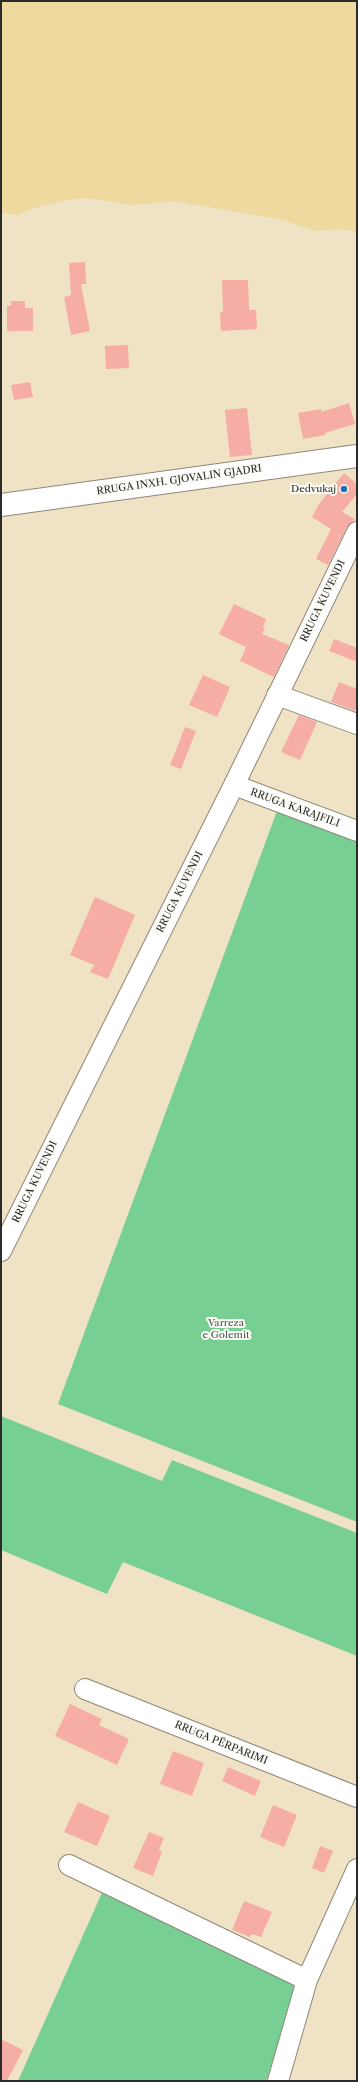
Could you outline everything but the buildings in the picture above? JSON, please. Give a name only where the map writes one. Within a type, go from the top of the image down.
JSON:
[{"type":"main road","name":"RRUGA INXH. GJOVALIN GJADRI","points":[[1,505],[357,456]]},
{"type":"street","name":"RRUGA KUVENDI","points":[[1,1251],[234,785],[357,532]]},
{"type":"street","points":[[277,695],[357,724]]},
{"type":"street","name":"RRUGA KARAJFILI","points":[[234,785],[357,830]]},
{"type":"street","name":"RRUGA PËRPARIMI","points":[[85,1689],[357,1797]]},
{"type":"street","points":[[69,1865],[307,1980]]},
{"type":"street","points":[[278,2081],[307,1980],[357,1869]]},
{"type":"green space","name":"Varreza e Golemit","points":[[277,811],[357,841],[357,1522],[58,1404]]},
{"type":"green space","points":[[1,1416],[162,1481],[172,1460],[357,1533],[357,1656],[123,1562],[107,1594],[1,1550]]},
{"type":"green space","points":[[105,1886],[297,1980],[283,2033],[266,2081],[18,2081]]},
{"type":"sand","points":[[1,1],[357,1],[357,232],[341,229],[315,231],[283,220],[175,201],[132,205],[87,198],[73,199],[40,206],[17,215],[1,213]]},
{"type":"place","name":"Dedvukaj","points":[[344,489]]}]
